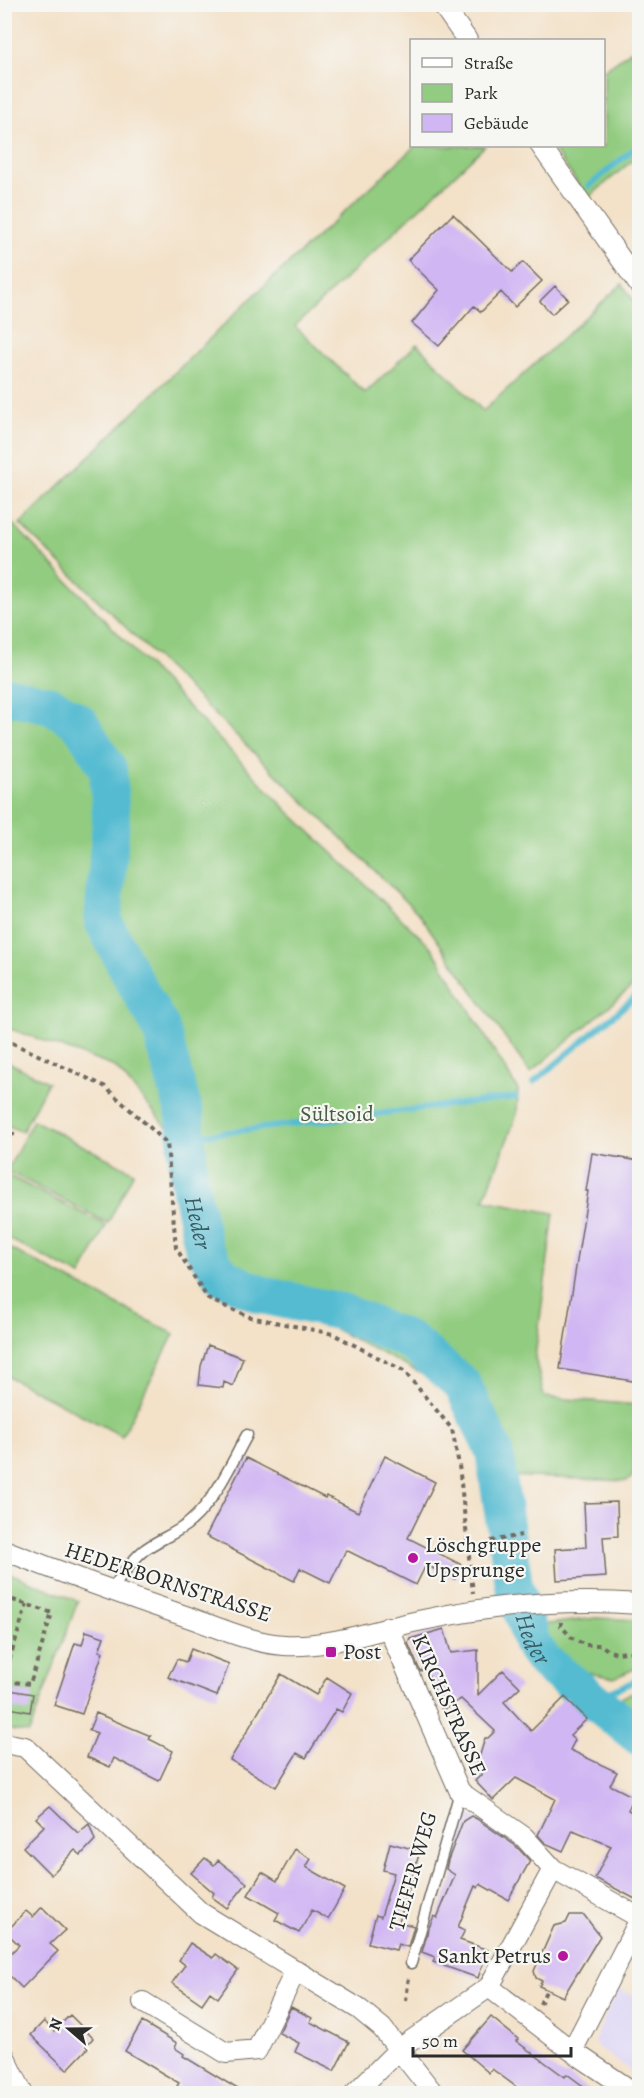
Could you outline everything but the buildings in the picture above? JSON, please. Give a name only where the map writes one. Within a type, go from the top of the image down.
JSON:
[{"type":"street","points":[[442,4],[466,39]]},
{"type":"street","points":[[542,147],[639,286]]},
{"type":"street","name":"HEDERBORNSTRASSE","points":[[4,1550],[111,1591],[247,1637],[284,1645],[330,1642],[388,1627],[485,1608],[598,1601],[639,1604]]},
{"type":"street","name":"KIRCHSTRASSE","points":[[388,1627],[460,1792],[524,1837],[553,1869],[639,1919],[572,2051]]},
{"type":"street","points":[[4,1743],[25,1747],[201,1913],[359,2009],[382,2028],[434,2094]]},
{"type":"street","points":[[354,2094],[399,2049],[489,1987],[553,1869]]},
{"type":"street","points":[[143,2002],[226,2053],[257,2050],[296,1970]]},
{"type":"street","points":[[489,1987],[572,2051],[636,2094]]},
{"type":"street","points":[[4,2055],[23,2094]]},
{"type":"lane","points":[[111,1591],[132,1562],[144,1551],[178,1531],[203,1508],[247,1435]]},
{"type":"lane","name":"TIEFER WEG","points":[[411,1964],[460,1792]]},
{"type":"path","points":[[4,1039],[104,1086],[167,1143],[176,1248],[208,1299],[250,1317],[333,1334],[404,1371],[452,1429],[485,1608]]},
{"type":"path","points":[[4,1129],[15,1135]]},
{"type":"path","points":[[491,1541],[520,1535]]},
{"type":"path","points":[[4,1597],[27,1604],[52,1613],[30,1684],[4,1679],[27,1604]]},
{"type":"path","points":[[549,1604],[561,1626],[572,1638],[585,1646],[601,1645],[616,1653],[639,1651]]},
{"type":"path","points":[[406,2001],[411,1964]]},
{"type":"path","points":[[543,1997],[546,1991]]},
{"type":"shaded area","points":[[618,1988],[639,1999],[639,2077],[594,2042]]},
{"type":"green space","points":[[639,45],[639,155],[588,198],[552,147],[605,147],[605,69]]},
{"type":"green space","points":[[414,147],[484,147],[295,326],[365,393],[417,344],[483,411],[622,284],[639,308],[639,981],[530,1073],[419,914],[20,524],[246,303]]},
{"type":"green space","name":"Sültsoid","points":[[4,519],[15,526],[288,811],[432,948],[518,1090],[517,1114],[484,1200],[554,1213],[535,1357],[544,1397],[640,1407],[639,1445],[635,1446],[632,1477],[627,1481],[510,1476],[510,1447],[496,1417],[502,1445],[488,1464],[456,1392],[327,1325],[247,1308],[212,1292],[187,1248],[172,1133],[115,1067],[5,1027]]},
{"type":"green space","points":[[4,1060],[48,1082],[22,1132],[5,1124]]},
{"type":"green space","points":[[33,1120],[134,1172],[108,1223],[7,1171]]},
{"type":"green space","points":[[5,1174],[106,1225],[81,1276],[5,1237]]},
{"type":"green space","points":[[5,1246],[174,1334],[122,1436],[5,1375]]},
{"type":"green space","points":[[4,1571],[78,1601],[29,1733],[5,1729]]},
{"type":"green space","points":[[596,1618],[639,1620],[639,1667],[614,1678],[580,1671],[547,1641],[542,1625]]},
{"type":"green space","points":[[639,1690],[639,1725],[615,1700]]},
{"type":"waterway","points":[[589,186],[640,144]]},
{"type":"waterway","name":"Heder","points":[[4,695],[51,705],[80,723],[108,769],[111,820],[103,921],[160,1026],[185,1116],[189,1181],[204,1250],[223,1277],[262,1295],[342,1312],[410,1341],[462,1384],[494,1451],[514,1585],[532,1644],[545,1662],[640,1737]]},
{"type":"waterway","points":[[534,1082],[640,993]]},
{"type":"waterway","points":[[187,1137],[516,1097]]},
{"type":"waterway","name":"Heder","points":[[593,1699],[640,1679]]},
{"type":"place","name":"Löschgruppe Upsprunge","points":[[413,1558]]},
{"type":"place","name":"Post","points":[[331,1652]]},
{"type":"place","name":"Sankt Petrus","points":[[563,1956]]}]
